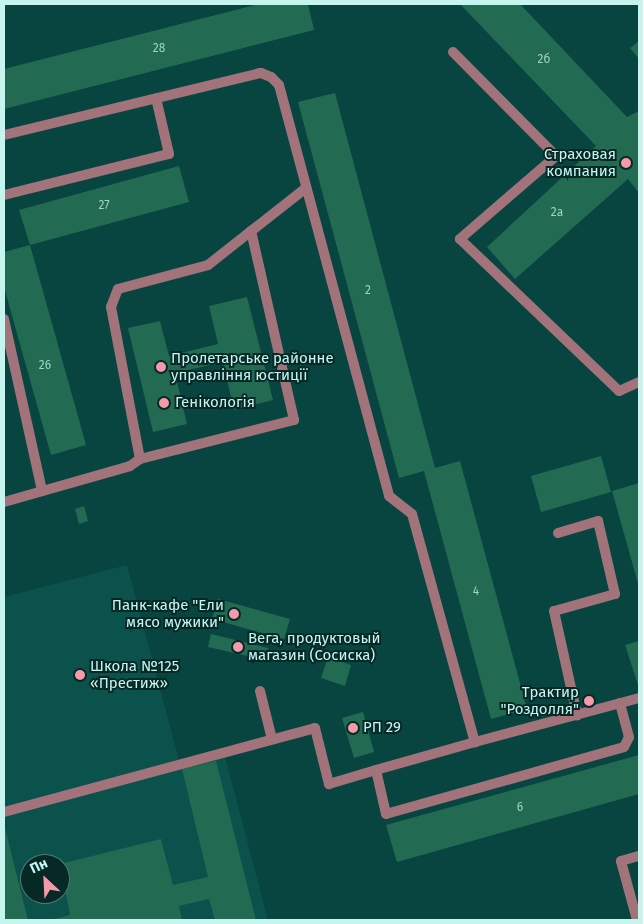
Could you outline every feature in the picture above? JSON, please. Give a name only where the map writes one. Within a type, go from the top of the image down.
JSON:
[{"type":"lane","points":[[453,52],[556,156],[460,239],[619,392],[639,382]]},
{"type":"lane","points":[[4,135],[261,73],[271,76],[279,85],[389,496],[412,514],[475,742]]},
{"type":"lane","points":[[4,195],[169,154],[156,98]]},
{"type":"lane","points":[[140,459],[111,307],[118,289],[208,264],[306,188]]},
{"type":"lane","points":[[4,502],[130,466],[140,459],[294,420],[251,231]]},
{"type":"lane","points":[[4,319],[42,491]]},
{"type":"lane","points":[[558,533],[598,521],[616,594],[554,612],[577,715]]},
{"type":"lane","points":[[260,691],[272,739]]},
{"type":"lane","points":[[4,812],[315,728],[329,784],[639,698]]},
{"type":"lane","points":[[376,770],[386,814],[624,747],[629,737],[620,703]]},
{"type":"lane","points":[[637,920],[621,861],[639,856]]},
{"type":"shaded area","name":"Школа №125 «Престиж»","points":[[127,565],[180,764],[224,753],[268,920],[4,920],[4,597]]},
{"type":"building","points":[[259,4],[308,4],[314,30],[4,109],[4,69]]},
{"type":"building","points":[[460,4],[520,4],[627,117],[639,111],[639,193],[628,179],[515,279],[487,247],[596,146]]},
{"type":"building","points":[[639,41],[639,59],[630,48]]},
{"type":"building","points":[[335,93],[435,468],[460,461],[527,709],[491,719],[424,471],[399,478],[298,102]]},
{"type":"building","points":[[179,166],[189,202],[30,245],[19,210]]},
{"type":"building","points":[[30,245],[86,445],[51,455],[4,287],[4,252]]},
{"type":"building","points":[[247,297],[273,400],[234,410],[223,362],[175,373],[187,424],[153,432],[128,328],[160,321],[169,356],[218,344],[209,306]]},
{"type":"building","points":[[601,456],[611,492],[541,512],[531,476]]},
{"type":"building","points":[[639,483],[639,587],[612,491]]},
{"type":"building","points":[[84,506],[88,521],[79,524],[75,509]]},
{"type":"building","points":[[218,599],[290,619],[284,639],[212,619]]},
{"type":"building","name":"Вега, продуктовый магазин (Сосиска)","points":[[211,634],[268,648],[265,660],[208,647]]},
{"type":"building","points":[[639,641],[639,688],[625,645]]},
{"type":"building","points":[[328,657],[351,665],[345,686],[321,678]]},
{"type":"building","points":[[363,712],[374,752],[354,758],[342,718]]},
{"type":"building","points":[[639,755],[639,794],[397,862],[386,825]]},
{"type":"building","points":[[216,761],[256,920],[215,920],[209,899],[179,906],[182,920],[51,920],[70,915],[68,904],[70,904],[70,862],[161,839],[173,885],[208,877],[182,769]]},
{"type":"building","points":[[4,824],[20,888],[20,904],[24,904],[28,920],[5,920]]},
{"type":"place","name":"Страховая компания","points":[[626,163]]},
{"type":"place","name":"Пролетарське районне управління юстиції","points":[[161,367]]},
{"type":"place","name":"Генікологія","points":[[164,403]]},
{"type":"place","name":"Панк-кафе \"Ели мясо мужики\"","points":[[234,614]]},
{"type":"place","name":"Вега, продуктовый магазин (Сосиска)","points":[[238,647]]},
{"type":"place","name":"Школа №125 «Престиж»","points":[[80,675]]},
{"type":"place","name":"Трактир \"Роздолля\"","points":[[589,701]]},
{"type":"place","name":"РП 29","points":[[353,728]]}]
